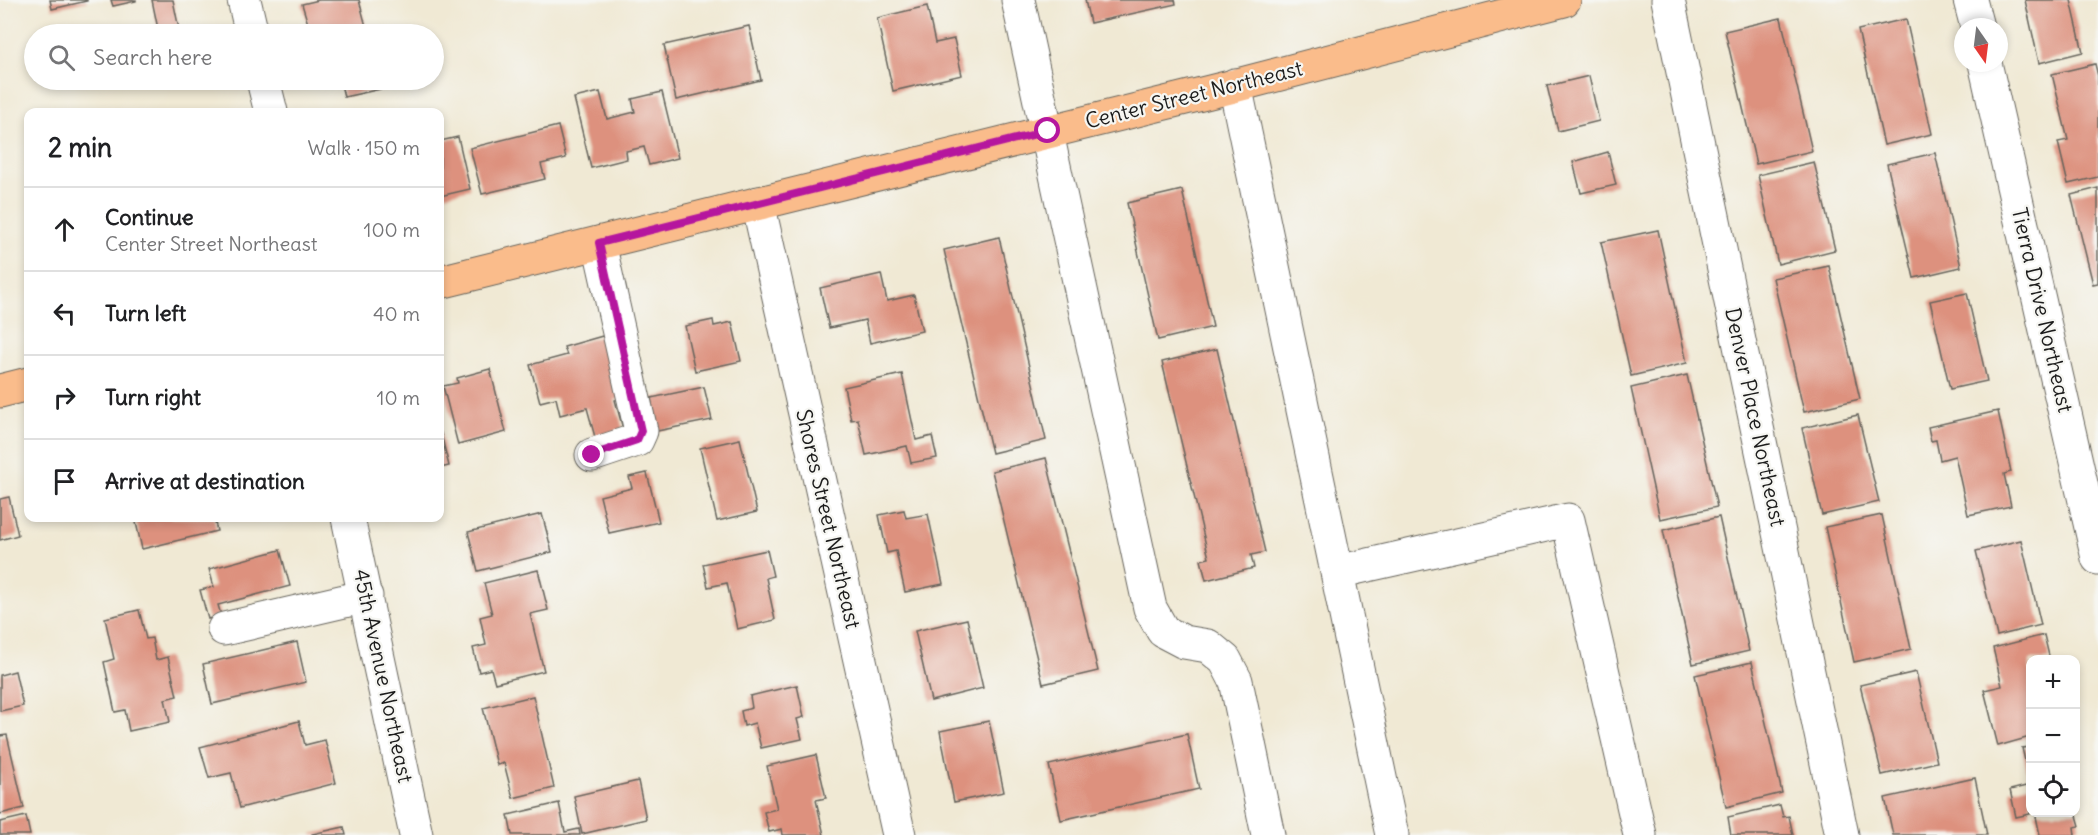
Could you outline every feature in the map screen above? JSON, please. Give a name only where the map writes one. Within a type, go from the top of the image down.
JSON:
[{"type":"main road","name":"Center Street Northeast","points":[[444,281],[1235,85],[1564,0]]},
{"type":"main road","points":[[0,391],[24,385]]},
{"type":"street","points":[[244,0],[250,24]]},
{"type":"street","points":[[1018,0],[1150,608],[1163,631],[1184,642],[1208,646],[1225,660],[1236,681],[1268,835]]},
{"type":"street","name":"Denver Place Northeast","points":[[1668,0],[1842,835]]},
{"type":"street","points":[[1970,0],[1975,18]]},
{"type":"street","name":"Tierra Drive Northeast","points":[[1987,72],[2098,558]]},
{"type":"street","points":[[1235,85],[1392,835]]},
{"type":"street","points":[[266,90],[270,108]]},
{"type":"street","name":"Shores Street Northeast","points":[[758,203],[899,835]]},
{"type":"street","points":[[592,455],[637,440],[641,431],[599,243]]},
{"type":"street","points":[[1337,572],[1568,520],[1640,835]]},
{"type":"street","name":"45th Avenue Northeast","points":[[349,522],[416,835]]},
{"type":"street","points":[[224,629],[366,596]]},
{"type":"building","points":[[50,0],[87,0],[87,1],[52,9]]},
{"type":"building","points":[[111,0],[136,0],[136,1],[113,6]]},
{"type":"building","points":[[152,0],[173,0],[178,24],[157,24]]},
{"type":"building","points":[[319,0],[359,0],[365,24],[308,24],[302,4]]},
{"type":"building","points":[[1085,0],[1175,0],[1176,4],[1090,23]]},
{"type":"building","points":[[2025,0],[2071,0],[2083,52],[2039,63]]},
{"type":"building","points":[[927,6],[935,43],[954,39],[962,75],[893,91],[877,18]]},
{"type":"building","points":[[1781,18],[1812,151],[1756,164],[1725,31]]},
{"type":"building","points":[[1906,19],[1932,134],[1884,145],[1858,30]]},
{"type":"building","points":[[749,26],[761,80],[676,100],[664,45]]},
{"type":"building","points":[[2095,64],[2098,76],[2098,177],[2068,184],[2058,142],[2068,140],[2052,74]]},
{"type":"building","points":[[1589,76],[1599,121],[1558,131],[1547,86]]},
{"type":"building","points":[[342,90],[376,90],[344,97]]},
{"type":"building","points":[[600,92],[607,119],[635,112],[632,99],[662,92],[678,158],[649,165],[644,147],[626,151],[627,159],[591,168],[574,98]]},
{"type":"building","points":[[558,126],[566,158],[541,164],[545,179],[482,194],[470,148]]},
{"type":"building","points":[[458,137],[470,189],[444,195],[444,140]]},
{"type":"building","points":[[1608,152],[1616,185],[1581,193],[1573,162]]},
{"type":"building","points":[[1935,153],[1961,267],[1914,278],[1887,164]]},
{"type":"building","points":[[1814,162],[1835,250],[1778,264],[1758,175]]},
{"type":"building","points":[[2098,188],[2098,283],[2093,284],[2071,195]]},
{"type":"building","points":[[1182,190],[1213,327],[1158,340],[1127,203]]},
{"type":"building","points":[[1658,230],[1687,363],[1631,376],[1601,242]]},
{"type":"building","points":[[999,237],[1046,440],[992,453],[944,250]]},
{"type":"building","points":[[1829,266],[1860,399],[1804,412],[1773,278]]},
{"type":"building","points":[[881,274],[887,301],[914,295],[922,331],[870,343],[865,320],[829,328],[820,288]]},
{"type":"building","points":[[1967,293],[1987,381],[1950,389],[1930,301]]},
{"type":"building","points":[[713,320],[714,326],[732,322],[741,361],[695,371],[685,326]]},
{"type":"building","points":[[606,335],[623,398],[615,400],[623,429],[595,437],[587,408],[560,415],[556,398],[540,402],[530,365],[567,355],[564,347]]},
{"type":"building","points":[[1217,349],[1265,552],[1251,555],[1254,568],[1206,580],[1201,560],[1209,558],[1162,362]]},
{"type":"building","points":[[490,369],[506,432],[458,445],[444,390],[444,386],[458,383],[457,378]]},
{"type":"building","points":[[902,374],[916,440],[932,436],[937,458],[911,463],[907,446],[866,455],[858,419],[851,420],[844,387]]},
{"type":"building","points":[[1687,375],[1717,507],[1660,519],[1631,388]]},
{"type":"building","points":[[704,387],[712,420],[657,431],[651,398]]},
{"type":"building","points":[[1998,411],[2011,472],[2004,474],[2011,506],[1968,515],[1955,456],[1940,460],[1936,440],[1931,441],[1928,427]]},
{"type":"building","points":[[1858,415],[1879,502],[1822,515],[1802,428]]},
{"type":"building","points":[[740,439],[757,512],[717,521],[700,448]]},
{"type":"building","points":[[444,446],[449,466],[444,467]]},
{"type":"building","points":[[1046,458],[1098,671],[1043,684],[992,471]]},
{"type":"building","points":[[647,473],[659,522],[609,533],[600,496],[632,488],[629,477]]},
{"type":"building","points":[[9,497],[18,535],[0,540],[0,499]]},
{"type":"building","points":[[904,510],[906,518],[928,514],[943,584],[905,592],[896,551],[887,553],[879,515]]},
{"type":"building","points":[[542,514],[552,552],[478,571],[468,532]]},
{"type":"building","points":[[1882,515],[1911,649],[1854,662],[1825,527]]},
{"type":"building","points":[[1719,517],[1749,651],[1693,664],[1663,530]]},
{"type":"building","points":[[136,522],[215,522],[217,531],[142,549]]},
{"type":"building","points":[[2021,540],[2041,625],[1997,636],[1976,551]]},
{"type":"building","points":[[280,550],[290,586],[218,605],[221,615],[208,619],[200,590],[214,587],[209,569]]},
{"type":"building","points":[[767,550],[773,576],[766,578],[775,620],[737,629],[727,583],[708,587],[703,564]]},
{"type":"building","points":[[538,570],[548,610],[530,614],[544,671],[495,683],[491,669],[479,672],[473,648],[486,645],[480,617],[492,614],[484,583]]},
{"type":"building","points":[[139,610],[146,639],[152,638],[156,660],[168,657],[177,696],[165,699],[170,722],[129,731],[125,710],[115,712],[104,662],[114,659],[105,618]]},
{"type":"building","points":[[967,619],[983,688],[931,701],[915,631]]},
{"type":"building","points":[[2044,635],[2049,655],[2026,655],[2026,738],[1998,746],[1984,690],[2002,686],[1993,648]]},
{"type":"building","points":[[297,642],[306,682],[212,704],[203,664]]},
{"type":"building","points":[[1752,662],[1782,793],[1726,807],[1695,675]]},
{"type":"building","points":[[15,671],[23,706],[0,711],[0,675]]},
{"type":"building","points":[[1916,672],[1937,762],[1882,775],[1860,685]]},
{"type":"building","points":[[797,685],[804,717],[797,719],[802,739],[761,748],[755,723],[744,726],[741,711],[752,708],[750,696]]},
{"type":"building","points":[[533,696],[554,788],[513,798],[504,763],[497,765],[483,708]]},
{"type":"building","points":[[299,721],[305,745],[325,740],[336,783],[240,808],[231,773],[209,778],[200,747]]},
{"type":"building","points":[[989,721],[1004,792],[954,802],[940,731]]},
{"type":"building","points":[[1187,734],[1199,789],[1061,820],[1049,765]]},
{"type":"building","points":[[7,735],[24,808],[0,814],[0,736]]},
{"type":"building","points":[[2022,748],[2026,748],[2026,765]]},
{"type":"building","points":[[816,755],[826,798],[816,800],[824,835],[783,835],[782,829],[769,832],[764,812],[777,809],[767,766]]},
{"type":"building","points":[[1975,778],[1987,835],[1893,835],[1885,798]]},
{"type":"building","points":[[638,781],[646,819],[582,834],[574,796]]},
{"type":"building","points":[[2026,786],[2026,815],[2016,817],[2010,790]]},
{"type":"building","points":[[559,803],[565,832],[579,829],[580,835],[512,835],[508,815]]},
{"type":"building","points":[[1780,805],[1783,817],[1789,816],[1793,835],[1731,835],[1728,817]]},
{"type":"building","points":[[26,816],[30,835],[0,835],[0,822]]},
{"type":"building","points":[[2036,817],[2077,817],[2080,826],[2074,827],[2075,835],[2040,835]]},
{"type":"building","points":[[344,827],[346,835],[312,835],[312,834]]},
{"type":"route","points":[[592,455],[637,440],[641,431],[599,243],[1048,131]]}]
